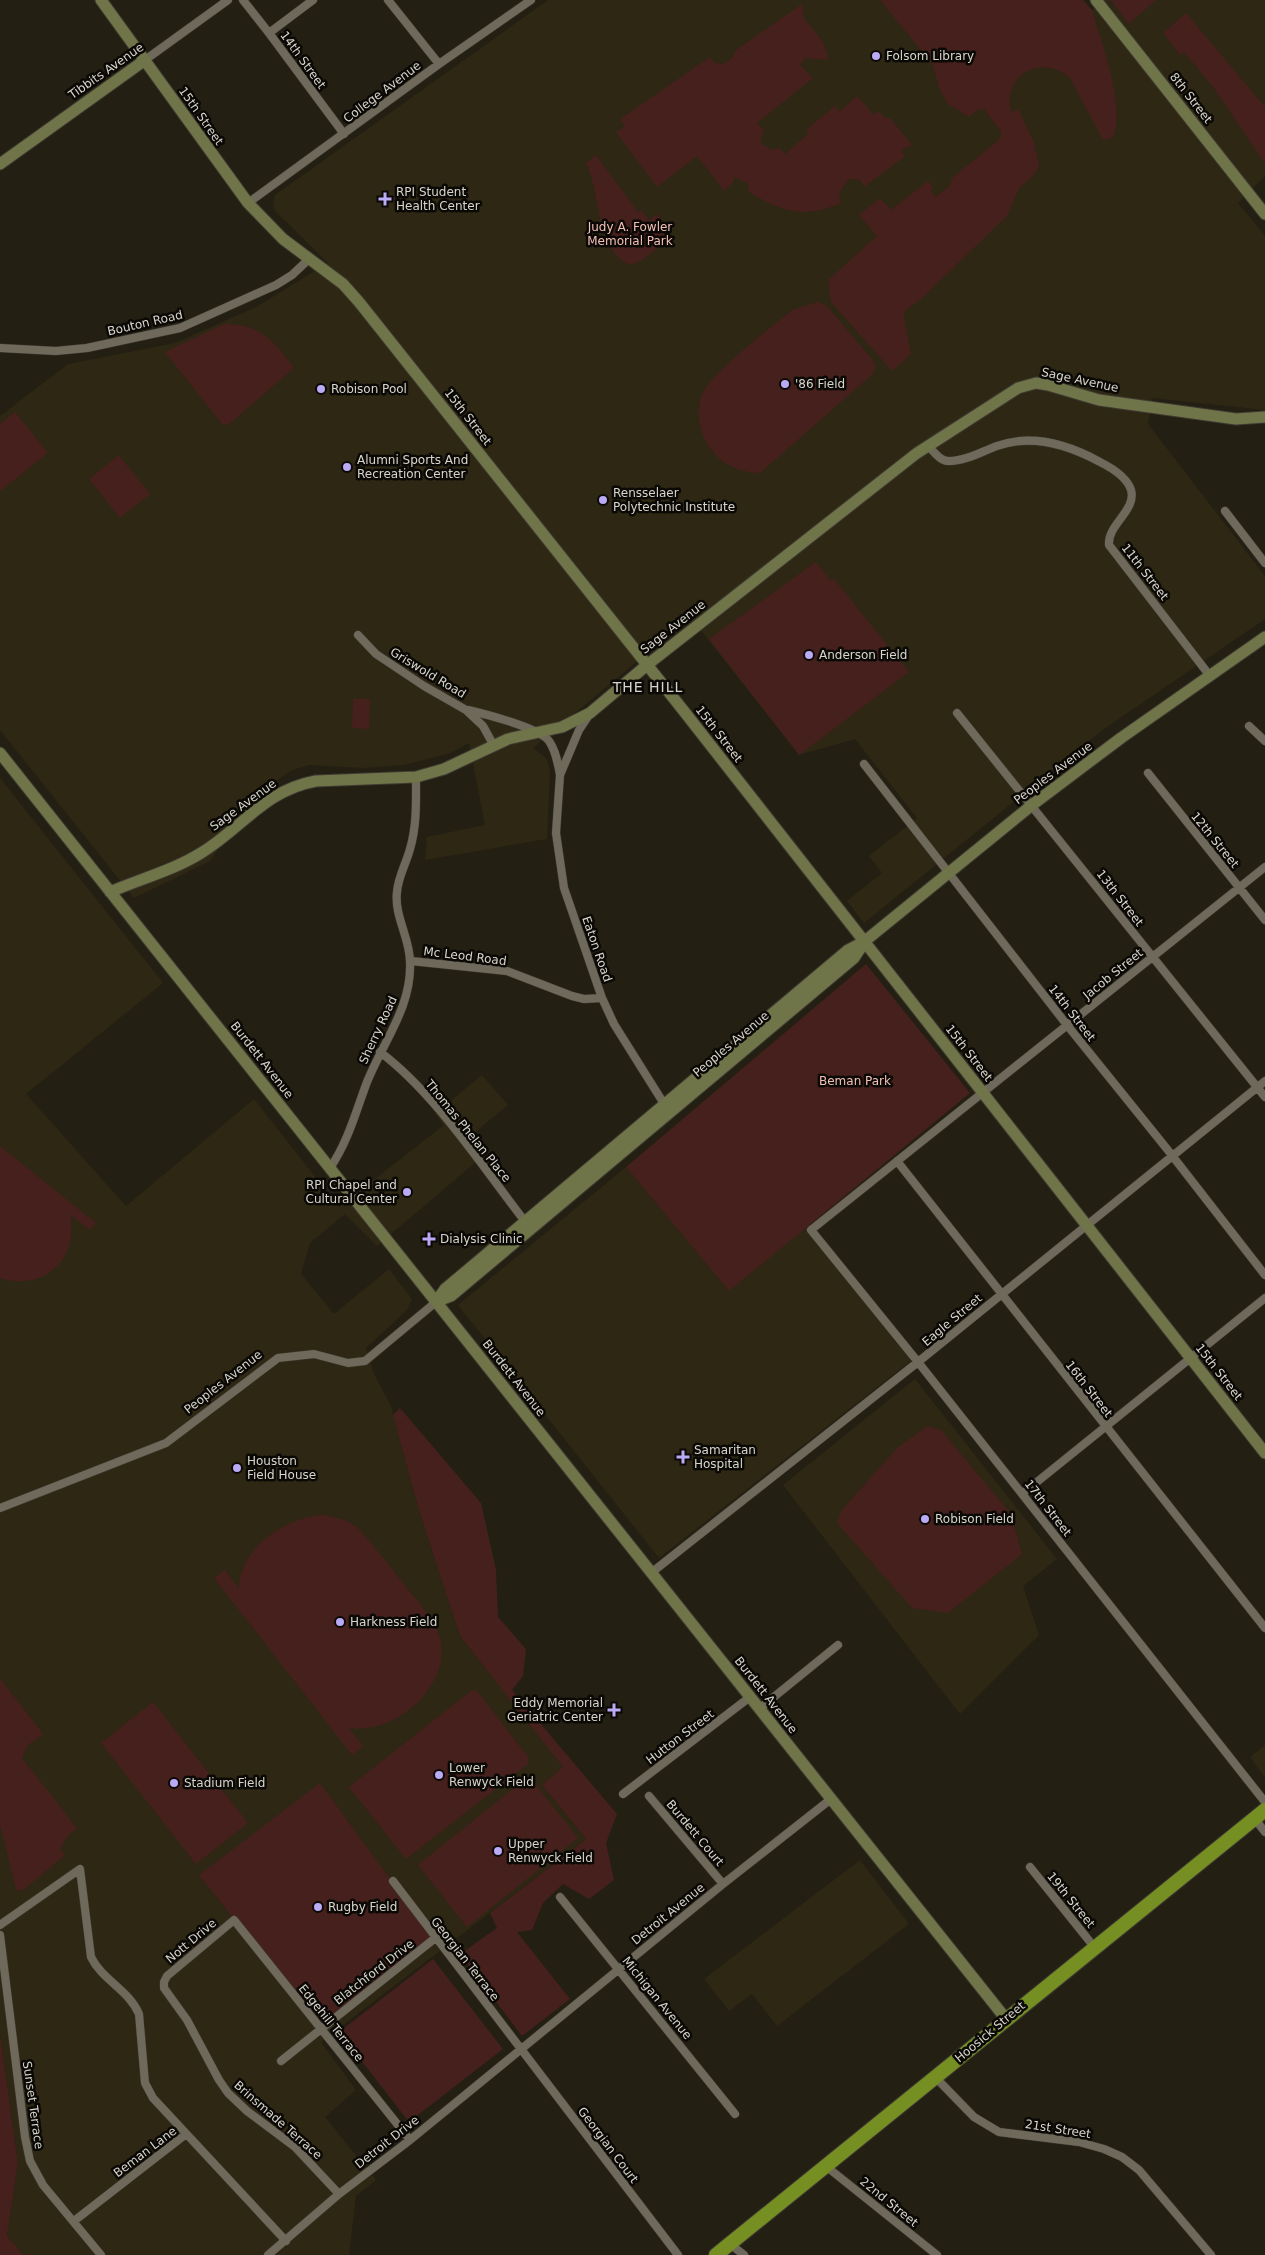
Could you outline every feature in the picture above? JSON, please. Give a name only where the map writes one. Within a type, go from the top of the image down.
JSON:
[{"type":"highway","name":"Hoosick Street","points":[[716,2255],[827,2167],[1006,2019],[1260,1814]]},
{"type":"street","name":"15th Street","points":[[101,0],[248,203],[283,239],[343,284],[359,302],[865,941],[1265,1453]]},
{"type":"street","name":"Tibbits Avenue","points":[[0,164],[228,0]]},
{"type":"street","name":"14th Street","points":[[243,0],[270,33],[344,134]]},
{"type":"street","points":[[270,33],[313,0]]},
{"type":"street","points":[[388,0],[439,64]]},
{"type":"street","name":"College Avenue","points":[[248,203],[439,64],[531,0]]},
{"type":"street","name":"8th Street","points":[[1096,0],[1265,214]]},
{"type":"street","name":"Bouton Road","points":[[0,348],[56,351],[79,349],[180,328],[276,285],[292,275],[309,259]]},
{"type":"street","name":"Sage Avenue","points":[[110,892],[177,866],[202,853],[256,809],[290,788],[316,781],[416,777],[444,769],[508,739],[562,727],[590,713],[647,665],[917,453],[1018,388],[1036,384],[1048,385],[1099,400],[1236,419],[1265,417]]},
{"type":"street","name":"11th Street","points":[[929,447],[940,458],[949,462],[1000,445],[1027,441],[1051,442],[1076,449],[1108,466],[1127,482],[1132,497],[1115,526],[1110,545],[1210,676]]},
{"type":"street","points":[[1225,511],[1265,563]]},
{"type":"street","name":"Griswold Road","points":[[358,634],[376,654],[389,664],[466,710],[483,726],[494,746]]},
{"type":"street","name":"Peoples Avenue","points":[[0,1508],[166,1443],[278,1358],[314,1354],[348,1363],[365,1361],[436,1302],[445,1289],[529,1226],[607,1160],[848,950],[865,941],[1032,805],[1121,738],[1265,637]]},
{"type":"street","name":"Griswold Road","points":[[466,710],[538,732]]},
{"type":"street","name":"Eaton Road","points":[[560,776],[579,730],[590,713]]},
{"type":"street","name":"13th Street","points":[[957,713],[1265,1097]]},
{"type":"street","points":[[1249,726],[1265,742]]},
{"type":"street","name":"Eaton Road","points":[[538,732],[549,741],[558,760],[560,776],[556,833],[564,888],[602,998],[614,1024],[667,1108]]},
{"type":"street","name":"Burdett Avenue","points":[[0,753],[1006,2019]]},
{"type":"street","name":"14th Street","points":[[864,764],[1067,1026],[1173,1156],[1265,1275]]},
{"type":"street","name":"12th Street","points":[[1148,773],[1265,920]]},
{"type":"street","name":"Sherry Road","points":[[330,1168],[342,1151],[380,1052],[399,1018],[410,981],[410,961],[398,912],[396,894],[415,826],[416,777]]},
{"type":"street","name":"Jacob Street","points":[[811,1230],[1265,867]]},
{"type":"street","name":"Mc Leod Road","points":[[410,961],[507,971],[572,996],[584,999],[602,998]]},
{"type":"street","name":"Thomas Phelan Place","points":[[380,1052],[396,1064],[430,1099],[529,1226]]},
{"type":"street","name":"Eagle Street","points":[[651,1573],[918,1362],[1265,1081]]},
{"type":"street","name":"16th Street","points":[[897,1161],[1105,1428],[1265,1628]]},
{"type":"street","name":"17th Street","points":[[811,1230],[918,1362],[1265,1802]]},
{"type":"street","points":[[1022,1494],[1265,1298]]},
{"type":"street","points":[[759,1709],[838,1645]]},
{"type":"street","name":"Hutton Street","points":[[624,1794],[750,1697]]},
{"type":"street","name":"Burdett Court","points":[[649,1796],[723,1884]]},
{"type":"street","name":"Detroit Avenue","points":[[521,2049],[723,1884],[831,1799]]},
{"type":"street","points":[[1260,1814],[1265,1832]]},
{"type":"street","name":"19th Street","points":[[1030,1867],[1094,1948]]},
{"type":"street","points":[[0,1925],[80,1869],[91,1957],[98,1968],[135,2005],[139,2014],[145,2083],[148,2091],[186,2134]]},
{"type":"street","name":"Georgian Terrace","points":[[393,1881],[434,1939],[521,2049]]},
{"type":"street","name":"Michigan Avenue","points":[[560,1897],[735,2114]]},
{"type":"street","name":"Nott Drive","points":[[164,1982],[166,1976],[234,1920]]},
{"type":"street","name":"Edgehill Terrace","points":[[234,1920],[410,2140]]},
{"type":"street","name":"Sunset Terrace","points":[[0,1936],[24,2129],[30,2161],[43,2185],[101,2255]]},
{"type":"street","name":"Blatchford Drive","points":[[281,2061],[434,1939]]},
{"type":"street","name":"Brinsmade Terrace","points":[[164,1982],[167,1994],[187,2020],[218,2080],[228,2094],[247,2111],[295,2147],[339,2194]]},
{"type":"street","name":"Detroit Drive","points":[[268,2255],[339,2194],[410,2140],[521,2049]]},
{"type":"street","name":"Georgian Court","points":[[521,2049],[678,2255]]},
{"type":"street","name":"21st Street","points":[[936,2078],[974,2117],[999,2132],[1079,2142],[1104,2149],[1122,2158],[1138,2170],[1211,2255]]},
{"type":"street","name":"Beman Lane","points":[[74,2221],[186,2134],[286,2241]]},
{"type":"street","name":"22nd Street","points":[[827,2167],[937,2255]]},
{"type":"street","points":[[730,2244],[744,2255]]},
{"type":"shaded area","name":"Rensselaer Polytechnic Institute","points":[[548,0],[1083,0],[1092,10],[1104,0],[1265,0],[1265,176],[1238,203],[1265,236],[1265,410],[1152,398],[1148,424],[1265,576],[1265,619],[1101,731],[864,923],[847,901],[882,873],[869,856],[917,818],[855,739],[799,755],[688,614],[654,642],[634,664],[533,748],[546,758],[550,770],[547,839],[425,860],[427,837],[485,825],[469,743],[450,753],[405,765],[363,768],[310,765],[292,770],[255,795],[210,861],[134,898],[0,730],[0,416],[68,364],[175,343],[256,307],[328,263],[275,211],[273,203],[275,195]]},
{"type":"shaded area","points":[[0,778],[163,983],[26,1094],[126,1206],[254,1099],[339,1207],[444,1125],[435,1114],[482,1075],[508,1105],[468,1138],[483,1156],[377,1246],[345,1214],[310,1243],[301,1274],[334,1314],[389,1269],[412,1299],[407,1310],[366,1348],[374,1374],[391,1406],[420,1514],[460,1636],[564,1767],[542,1785],[586,1839],[321,2042],[356,2090],[325,2117],[376,2180],[356,2196],[349,2255],[23,2255],[7,2235],[18,2163],[0,2034]]},
{"type":"shaded area","name":"Samaritan Hospital","points":[[626,1167],[729,1290],[810,1224],[917,1356],[659,1558],[458,1305]]},
{"type":"shaded area","points":[[915,1379],[1057,1559],[1023,1586],[1039,1635],[960,1714],[783,1485]]},
{"type":"shaded area","points":[[1265,1745],[1265,1778],[1250,1757]]},
{"type":"shaded area","points":[[860,1860],[909,1924],[777,2026],[752,1994],[729,2011],[704,1979]]},
{"type":"green space","points":[[880,0],[1083,0],[1092,10],[1106,56],[1111,74],[1116,109],[1116,124],[1113,137],[1105,140],[1102,138],[1070,78],[1048,67],[1027,71],[1018,78],[1012,87],[1010,99],[1011,112],[1018,109],[1034,142],[1039,167],[1032,177],[1019,188],[1007,216],[920,300],[905,311],[904,316],[911,354],[892,371],[831,302],[828,280],[877,236],[859,215],[880,198],[891,210],[928,181],[933,187],[931,191],[935,197],[950,186],[952,178],[1001,138],[1001,132],[984,109],[979,109],[969,117],[948,104],[939,88],[933,65]]},
{"type":"green space","points":[[1111,0],[1156,0],[1129,24]]},
{"type":"green space","points":[[802,4],[804,18],[823,42],[829,60],[805,58],[800,65],[813,78],[757,123],[764,130],[761,137],[762,144],[772,150],[779,148],[785,154],[809,133],[806,130],[836,105],[839,112],[857,96],[874,115],[879,111],[884,117],[891,119],[912,145],[902,150],[904,157],[864,187],[860,180],[849,179],[839,193],[841,203],[816,211],[794,211],[772,204],[749,192],[748,184],[735,177],[733,182],[724,191],[697,156],[657,187],[616,132],[625,126],[620,119],[710,57],[715,63],[724,64],[733,57],[736,50]]},
{"type":"green space","points":[[1186,13],[1265,107],[1265,164],[1214,88],[1184,52],[1180,55],[1163,33]]},
{"type":"green space","name":"Judy A. Fowler Memorial Park","points":[[596,155],[638,212],[641,210],[649,220],[657,214],[669,230],[657,248],[636,263],[629,264],[624,262],[614,253],[603,229],[591,175],[586,163]]},
{"type":"green space","name":"'86 Field","points":[[818,302],[827,306],[872,359],[875,365],[874,373],[760,473],[744,471],[730,466],[713,452],[705,440],[701,428],[699,416],[700,403],[706,387],[727,365],[787,314],[794,309]]},
{"type":"green space","points":[[224,324],[248,327],[265,336],[273,342],[294,368],[228,425],[222,424],[165,352]]},
{"type":"green space","points":[[15,412],[48,453],[0,491],[0,424]]},
{"type":"green space","points":[[119,455],[150,494],[120,518],[89,479]]},
{"type":"green space","name":"Anderson Field","points":[[816,562],[830,580],[834,579],[909,672],[799,755],[709,639]]},
{"type":"green space","points":[[353,699],[370,699],[369,729],[352,728]]},
{"type":"green space","name":"Beman Park","points":[[866,964],[970,1093],[729,1291],[626,1167]]},
{"type":"green space","points":[[0,1146],[96,1223],[90,1230],[70,1215],[71,1231],[69,1245],[63,1258],[55,1268],[44,1276],[31,1280],[16,1281],[0,1278]]},
{"type":"green space","points":[[400,1408],[481,1503],[496,1570],[498,1617],[526,1649],[523,1676],[512,1690],[617,1814],[606,1843],[614,1880],[589,1899],[563,1884],[543,1903],[532,1930],[517,1932],[570,1999],[522,2036],[460,1954],[497,1928],[490,1913],[586,1839],[542,1785],[563,1767],[460,1636],[420,1514],[393,1415]]},
{"type":"green space","name":"Robison Field","points":[[928,1426],[941,1430],[1011,1514],[1022,1554],[948,1613],[912,1608],[837,1523],[841,1511],[898,1447]]},
{"type":"green space","points":[[325,1515],[348,1521],[360,1530],[427,1613],[435,1626],[441,1643],[441,1662],[438,1672],[422,1698],[401,1716],[385,1724],[358,1729],[349,1728],[363,1747],[352,1755],[214,1578],[225,1570],[239,1589],[241,1574],[247,1560],[256,1547],[268,1537],[296,1521]]},
{"type":"green space","points":[[0,1678],[43,1734],[27,1746],[22,1758],[77,1828],[68,1836],[60,1849],[65,1855],[22,1891],[16,1889],[0,1825]]},
{"type":"green space","name":"Lower Renwyck Field","points":[[472,1690],[477,1691],[529,1758],[528,1764],[406,1859],[349,1787]]},
{"type":"green space","name":"Stadium Field","points":[[153,1702],[248,1823],[196,1864],[101,1743]]},
{"type":"green space","name":"Upper Renwyck Field","points":[[529,1776],[578,1838],[467,1927],[418,1865]]},
{"type":"green space","name":"Rugby Field","points":[[320,1783],[434,1939],[321,2028],[199,1875]]},
{"type":"green space","points":[[433,1959],[503,2049],[409,2122],[339,2032]]},
{"type":"green space","points":[[0,2034],[18,2163],[7,2235],[23,2255],[0,2255]]},
{"type":"place","name":"Folsom Library","points":[[876,56]]},
{"type":"place","name":"RPI Student Health Center","points":[[385,199]]},
{"type":"place","name":"'86 Field","points":[[785,384]]},
{"type":"place","name":"Robison Pool","points":[[321,389]]},
{"type":"place","name":"Alumni Sports And Recreation Center","points":[[347,467]]},
{"type":"place","name":"Rensselaer Polytechnic Institute","points":[[603,500]]},
{"type":"place","name":"Anderson Field","points":[[809,655]]},
{"type":"place","name":"RPI Chapel and Cultural Center","points":[[407,1192]]},
{"type":"place","name":"Dialysis Clinic","points":[[429,1239]]},
{"type":"place","name":"Samaritan Hospital","points":[[683,1457]]},
{"type":"place","name":"Houston Field House","points":[[237,1468]]},
{"type":"place","name":"Robison Field","points":[[925,1519]]},
{"type":"place","name":"Harkness Field","points":[[340,1622]]},
{"type":"place","name":"Eddy Memorial Geriatric Center","points":[[614,1710]]},
{"type":"place","name":"Lower Renwyck Field","points":[[439,1775]]},
{"type":"place","name":"Stadium Field","points":[[174,1783]]},
{"type":"place","name":"Upper Renwyck Field","points":[[498,1851]]},
{"type":"place","name":"Rugby Field","points":[[318,1907]]},
{"type":"district","name":"THE HILL","points":[[648,687]]}]
